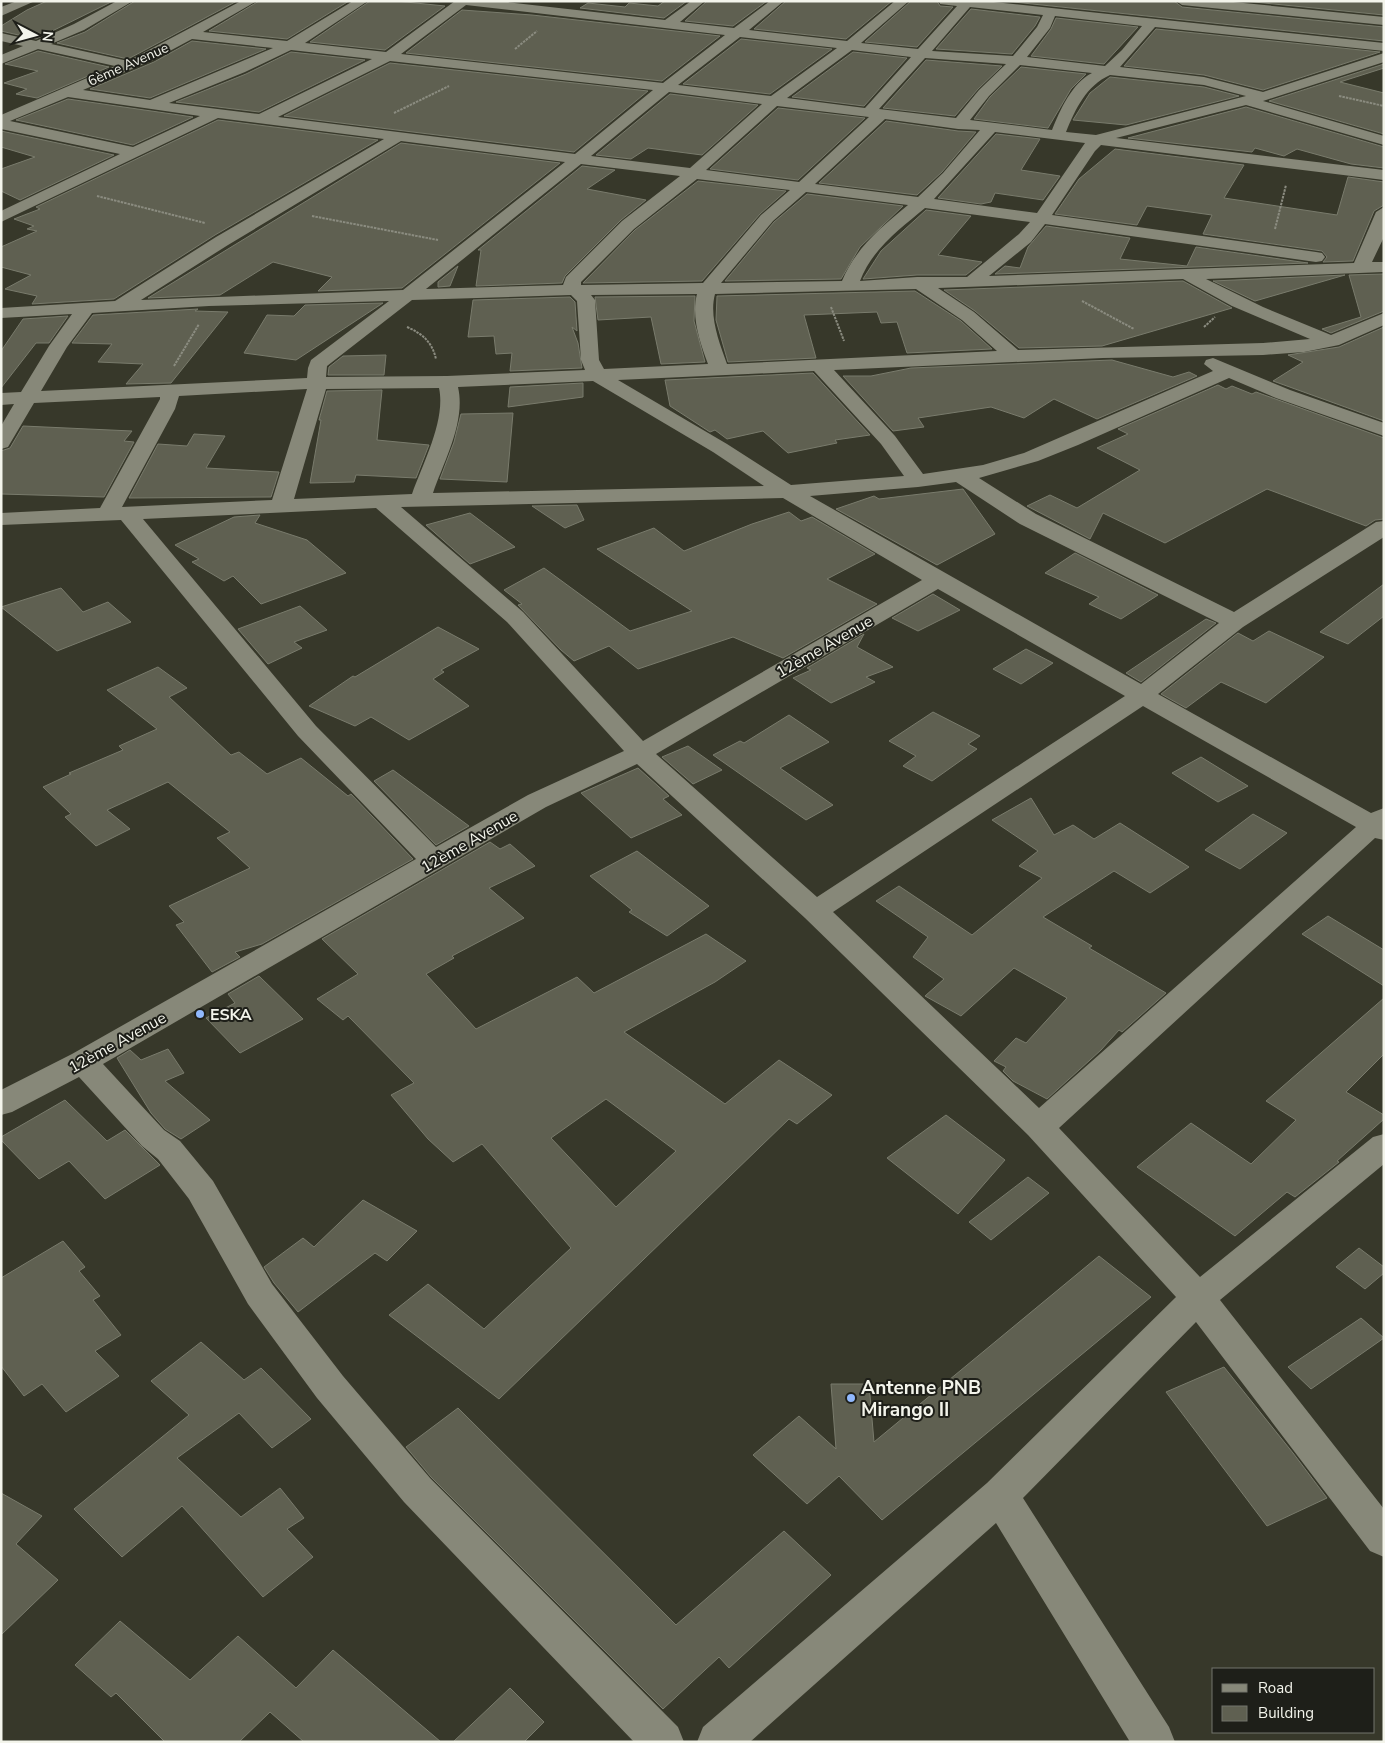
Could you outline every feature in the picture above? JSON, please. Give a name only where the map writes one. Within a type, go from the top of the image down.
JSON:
[{"type":"street","points":[[1,12],[29,1]]},
{"type":"street","points":[[1,60],[40,45],[127,1]]},
{"type":"street","name":"6ème Avenue","points":[[1,120],[129,65],[192,35],[251,1]]},
{"type":"street","points":[[151,106],[229,74],[290,44],[362,1]]},
{"type":"street","points":[[260,119],[388,56],[463,1],[534,5],[739,33],[922,54],[1015,61],[1204,81],[1264,96]]},
{"type":"street","points":[[669,24],[698,1]]},
{"type":"street","points":[[281,507],[318,383],[315,373],[318,364],[470,247],[664,89],[778,1]]},
{"type":"street","points":[[903,1],[850,45],[772,102],[693,174],[628,225],[572,281],[572,286],[586,300],[590,360],[597,375],[787,492],[938,580],[1141,696],[1380,825],[1038,1127]]},
{"type":"street","points":[[945,1],[967,4],[1032,6],[1050,13],[1384,46]]},
{"type":"street","points":[[1182,1],[1223,3],[1384,21]]},
{"type":"street","points":[[1214,30],[1223,3]]},
{"type":"street","points":[[720,371],[709,341],[703,304],[707,289],[767,218],[803,187],[874,114],[922,54],[967,4]]},
{"type":"street","points":[[958,125],[984,93],[1002,77],[1043,28],[1050,13]]},
{"type":"street","points":[[1057,136],[1061,125],[1086,84],[1099,73],[1106,71],[1132,47],[1151,23]]},
{"type":"street","points":[[192,35],[290,44],[1384,175]]},
{"type":"street","points":[[1,37],[129,65]]},
{"type":"street","points":[[973,280],[1025,238],[1041,219],[1089,148],[1098,140],[1112,134],[1303,85],[1384,58]]},
{"type":"street","points":[[66,92],[151,106],[401,135],[920,202],[1384,266]]},
{"type":"street","points":[[1246,100],[1384,141]]},
{"type":"street","points":[[1,217],[217,113]]},
{"type":"street","points":[[1,124],[133,152]]},
{"type":"street","points":[[848,286],[854,269],[863,257],[896,222],[935,190],[990,128]]},
{"type":"street","points":[[122,304],[240,230],[401,135]]},
{"type":"street","points":[[1363,263],[1378,231],[1384,212]]},
{"type":"street","points":[[1,313],[122,304],[209,301],[578,290],[827,287],[917,282],[1384,266]]},
{"type":"street","points":[[1186,274],[1217,294],[1332,341]]},
{"type":"street","points":[[917,282],[968,316],[1013,356]]},
{"type":"street","points":[[1,442],[29,398],[58,346],[86,308]]},
{"type":"street","points":[[1,399],[318,383],[447,382],[720,371],[1013,356],[1304,346],[1332,341],[1384,318]]},
{"type":"street","points":[[1179,350],[1283,394],[1384,430]]},
{"type":"street","points":[[819,365],[888,440],[918,481]]},
{"type":"street","points":[[1,519],[420,500],[787,492],[918,481],[986,471],[1047,451],[1228,371]]},
{"type":"street","points":[[420,500],[449,418],[451,400],[447,382]]},
{"type":"street","points":[[117,514],[170,399],[169,392]]},
{"type":"street","points":[[960,475],[1028,519],[1235,622]]},
{"type":"street","points":[[383,503],[515,616],[640,753],[815,911],[1038,1127],[1198,1298],[1384,1539]]},
{"type":"street","points":[[117,514],[307,731],[434,861]]},
{"type":"street","points":[[815,911],[1141,696],[1235,622],[1384,526]]},
{"type":"street","name":"12ème Avenue","points":[[1,1104],[83,1062],[537,801],[640,753],[938,580]]},
{"type":"street","points":[[83,1062],[153,1138],[169,1150],[201,1190],[260,1294],[330,1387],[417,1490],[663,1742]]},
{"type":"street","points":[[733,1736],[1000,1495],[1198,1298],[1384,1146]]},
{"type":"street","points":[[1000,1495],[1154,1742]]},
{"type":"path","points":[[1303,85],[1384,106]]},
{"type":"path","points":[[1272,251],[1285,189],[1296,164]]},
{"type":"path","points":[[63,188],[240,230]]},
{"type":"path","points":[[277,209],[470,247]]},
{"type":"path","points":[[1043,278],[1094,308],[1179,350]]},
{"type":"path","points":[[827,287],[834,317],[846,348],[856,364]]},
{"type":"path","points":[[169,392],[166,387],[167,379],[194,336],[209,301]]},
{"type":"path","points":[[1215,349],[1208,346],[1202,338],[1205,324],[1213,318],[1244,306]]},
{"type":"path","points":[[380,317],[415,330],[427,338],[434,348],[438,366],[447,382]]},
{"type":"building","points":[[47,1],[113,1],[36,39],[1,31],[1,26],[27,10]]},
{"type":"building","points":[[135,1],[237,1],[128,59],[57,43],[85,32]]},
{"type":"building","points":[[259,1],[349,1],[287,39],[209,31]]},
{"type":"building","points":[[370,1],[396,1],[445,6],[385,50],[310,42]]},
{"type":"building","points":[[665,1],[687,1],[664,18],[580,8],[588,3],[625,7],[629,3],[658,6]]},
{"type":"building","points":[[707,1],[767,1],[733,26],[685,21]]},
{"type":"building","points":[[786,1],[892,1],[846,39],[754,29]]},
{"type":"building","points":[[911,1],[937,1],[940,6],[953,7],[917,47],[865,42]]},
{"type":"building","points":[[1004,1],[1174,1],[1182,7],[1384,27],[1384,41]]},
{"type":"building","points":[[1244,1],[1384,1],[1384,15]]},
{"type":"building","points":[[971,9],[1040,17],[1012,54],[936,49]]},
{"type":"building","points":[[462,10],[532,15],[720,36],[662,81],[406,53]]},
{"type":"building","points":[[1056,18],[1138,27],[1104,64],[1031,56],[1051,29]]},
{"type":"building","points":[[1156,29],[1380,52],[1263,90],[1204,75],[1124,66]]},
{"type":"building","points":[[741,39],[832,49],[770,94],[683,84]]},
{"type":"building","points":[[192,41],[266,49],[150,98],[90,89],[154,62]]},
{"type":"building","points":[[38,51],[109,67],[37,98],[16,94],[27,89],[4,83],[38,71],[5,64]]},
{"type":"building","points":[[291,52],[365,60],[259,112],[176,102],[246,74]]},
{"type":"building","points":[[853,52],[907,58],[864,106],[792,97]]},
{"type":"building","points":[[926,60],[1002,66],[978,89],[955,116],[883,108]]},
{"type":"building","points":[[390,63],[648,91],[574,152],[284,116]]},
{"type":"building","points":[[1384,64],[1384,68],[1340,82],[1384,93],[1384,134],[1269,101]]},
{"type":"building","points":[[1021,67],[1086,74],[1071,89],[1048,128],[974,119],[990,97]]},
{"type":"building","points":[[1110,77],[1204,87],[1239,96],[1126,125],[1073,120],[1090,93]]},
{"type":"building","points":[[670,94],[758,105],[702,155],[648,148],[631,159],[596,155]]},
{"type":"building","points":[[68,99],[193,117],[133,145],[16,120]]},
{"type":"building","points":[[1246,107],[1384,147],[1384,168],[1351,164],[1297,149],[1284,156],[1255,148],[1252,152],[1128,138]]},
{"type":"building","points":[[778,108],[865,118],[798,180],[710,169]]},
{"type":"building","points":[[218,120],[378,140],[215,235],[114,299],[32,304],[37,296],[5,289],[31,275],[1,267],[1,247],[37,231],[27,229],[34,226],[14,219],[40,209],[36,207]]},
{"type":"building","points":[[886,121],[976,132],[942,172],[917,195],[819,183]]},
{"type":"building","points":[[1,131],[114,155],[20,200],[1,191],[1,169],[35,157],[1,147]]},
{"type":"building","points":[[996,134],[1040,139],[1021,170],[1060,176],[1043,200],[995,193],[991,202],[981,204],[938,198]]},
{"type":"building","points":[[401,143],[560,163],[402,288],[318,291],[332,277],[273,262],[220,295],[148,298]]},
{"type":"building","points":[[1115,149],[1244,165],[1224,198],[1337,215],[1348,177],[1384,182],[1384,205],[1374,211],[1353,261],[1323,262],[1327,257],[1322,251],[1203,234],[1212,215],[1147,206],[1137,225],[1055,214],[1079,179]]},
{"type":"building","points":[[582,166],[615,170],[587,189],[646,200],[621,220],[565,276],[562,283],[476,286],[481,250],[478,250]]},
{"type":"building","points":[[698,181],[786,191],[760,214],[702,281],[583,283],[635,230]]},
{"type":"building","points":[[807,194],[903,206],[860,247],[841,279],[725,281],[774,222]]},
{"type":"building","points":[[926,210],[971,216],[938,255],[982,262],[966,275],[917,275],[863,279],[881,251]]},
{"type":"building","points":[[1046,226],[1130,238],[1120,259],[1187,266],[1196,247],[1308,263],[995,274],[1005,266],[1020,268],[1028,247]]},
{"type":"building","points":[[458,266],[450,286],[438,287],[438,282]]},
{"type":"building","points":[[1384,274],[1384,311],[1331,333],[1322,329],[1361,317],[1349,275]]},
{"type":"building","points":[[1345,275],[1255,301],[1213,281]]},
{"type":"building","points":[[1183,281],[1232,308],[1102,346],[1019,348],[975,311],[944,290]]},
{"type":"building","points":[[915,291],[961,321],[992,349],[907,353],[897,322],[881,323],[877,312],[804,315],[816,358],[728,362],[716,320],[717,296]]},
{"type":"building","points":[[695,296],[694,321],[705,362],[661,364],[651,317],[598,320],[595,297]]},
{"type":"building","points":[[570,297],[575,302],[577,331],[572,327],[578,343],[582,368],[510,371],[512,353],[496,354],[494,336],[468,337],[473,300]]},
{"type":"building","points":[[383,303],[296,360],[244,353],[267,315],[294,316],[305,305]]},
{"type":"building","points":[[198,309],[195,311],[228,312],[171,383],[126,384],[143,364],[98,362],[112,344],[72,343],[93,315]]},
{"type":"building","points":[[68,316],[49,343],[36,343],[1,388],[1,351],[23,319]]},
{"type":"building","points":[[1384,327],[1384,421],[1273,381],[1303,362],[1288,355],[1339,347]]},
{"type":"building","points":[[386,355],[384,375],[328,375],[329,367],[343,356]]},
{"type":"building","points":[[1112,360],[1173,377],[1189,372],[1197,376],[1097,419],[1054,399],[1024,418],[991,407],[918,418],[924,427],[893,431],[843,376],[871,376],[911,368]]},
{"type":"building","points":[[813,373],[870,435],[835,440],[837,443],[788,453],[763,431],[727,439],[715,430],[710,432],[670,406],[665,380]]},
{"type":"building","points":[[583,383],[583,397],[508,407],[510,387]]},
{"type":"building","points":[[1218,385],[1226,389],[1232,386],[1252,394],[1256,392],[1384,438],[1384,519],[1375,520],[1366,526],[1267,489],[1165,543],[1103,513],[1090,539],[1027,506],[1050,495],[1077,508],[1140,470],[1097,448],[1128,434],[1118,429]]},
{"type":"building","points":[[382,390],[377,440],[429,445],[416,478],[356,475],[354,482],[310,483],[321,420],[319,420],[327,391]]},
{"type":"building","points":[[513,413],[507,482],[440,479],[454,442],[461,414]]},
{"type":"building","points":[[23,426],[132,431],[124,441],[134,442],[104,497],[1,494],[1,451],[10,448]]},
{"type":"building","points":[[194,434],[225,436],[206,468],[279,472],[271,497],[129,498],[158,444],[187,446]]},
{"type":"building","points":[[963,489],[995,534],[937,565],[836,509],[874,496],[879,499]]},
{"type":"building","points":[[577,505],[584,520],[565,528],[532,506]]},
{"type":"building","points":[[789,512],[801,521],[812,517],[875,554],[827,579],[877,604],[783,658],[733,637],[638,669],[609,646],[574,661],[518,605],[522,604],[504,590],[544,568],[630,631],[692,611],[597,549],[654,528],[684,551],[752,524]]},
{"type":"building","points":[[470,513],[515,547],[470,564],[426,525]]},
{"type":"building","points":[[260,515],[255,523],[307,540],[346,573],[261,604],[233,576],[224,581],[192,562],[199,559],[175,545],[234,517]]},
{"type":"building","points":[[1075,553],[1158,595],[1121,619],[1089,604],[1099,597],[1045,573]]},
{"type":"building","points":[[1384,584],[1384,616],[1348,644],[1320,632]]},
{"type":"building","points":[[61,588],[83,612],[108,602],[131,622],[57,651],[1,607]]},
{"type":"building","points":[[933,594],[960,610],[918,631],[892,618]]},
{"type":"building","points":[[300,606],[327,630],[294,642],[302,648],[268,664],[238,629]]},
{"type":"building","points":[[1206,619],[1216,623],[1141,682],[1126,673]]},
{"type":"building","points":[[438,627],[479,649],[441,670],[444,672],[433,679],[469,706],[409,740],[371,717],[355,726],[309,706],[353,676],[355,677]]},
{"type":"building","points":[[1269,631],[1324,657],[1266,703],[1221,682],[1186,708],[1161,694],[1238,633],[1253,641]]},
{"type":"building","points":[[864,634],[857,647],[893,667],[866,677],[875,682],[831,703],[793,678],[811,670],[807,668]]},
{"type":"building","points":[[1026,649],[1053,663],[1021,684],[993,669]]},
{"type":"building","points":[[158,667],[187,688],[169,697],[231,755],[239,752],[267,774],[301,758],[348,796],[351,794],[413,859],[262,944],[235,952],[240,957],[212,972],[176,925],[184,922],[169,906],[250,868],[217,838],[230,832],[168,782],[107,810],[130,829],[96,846],[65,817],[71,814],[43,787],[71,774],[69,773],[123,750],[119,746],[157,729],[107,690]]},
{"type":"building","points":[[933,712],[980,736],[968,744],[977,749],[932,781],[903,766],[916,756],[889,741]]},
{"type":"building","points":[[789,715],[829,742],[780,768],[833,805],[806,820],[713,755],[740,741],[744,743]]},
{"type":"building","points":[[688,746],[722,770],[693,784],[662,757]]},
{"type":"building","points":[[1201,757],[1248,786],[1218,802],[1172,773]]},
{"type":"building","points":[[638,768],[669,796],[663,799],[682,815],[631,838],[581,793]]},
{"type":"building","points":[[393,770],[469,826],[436,845],[374,781]]},
{"type":"building","points":[[1031,798],[1054,835],[1073,825],[1094,839],[1120,823],[1189,867],[1150,893],[1114,871],[1043,917],[1092,946],[1089,948],[1166,993],[1122,1032],[1119,1030],[1101,1050],[1047,1099],[1013,1081],[1003,1071],[1006,1067],[994,1061],[1016,1038],[1026,1043],[1067,998],[1014,968],[961,1016],[925,996],[944,979],[913,957],[928,937],[876,901],[899,886],[972,935],[1042,878],[1019,866],[1038,851],[992,820]]},
{"type":"building","points":[[1253,814],[1287,833],[1240,869],[1205,850]]},
{"type":"building","points":[[490,842],[500,849],[510,844],[535,866],[489,888],[524,918],[452,956],[454,958],[426,974],[476,1029],[577,977],[594,993],[706,934],[746,961],[715,982],[624,1032],[725,1104],[779,1060],[832,1095],[797,1124],[789,1119],[499,1399],[389,1315],[428,1284],[484,1329],[571,1248],[482,1144],[453,1162],[428,1139],[391,1095],[414,1083],[348,1016],[343,1020],[317,999],[358,974],[322,939]],"holes":[[[606,1099],[676,1151],[616,1207],[551,1138]]]},
{"type":"building","points":[[637,851],[709,906],[667,936],[629,912],[632,910],[590,876]]},
{"type":"building","points":[[1328,916],[1384,950],[1384,986],[1302,934]]},
{"type":"building","points":[[259,976],[303,1019],[240,1053],[206,1018],[235,1003],[228,994]]},
{"type":"building","points":[[1384,998],[1384,1054],[1346,1092],[1384,1115],[1384,1119],[1337,1161],[1339,1162],[1295,1197],[1287,1192],[1235,1236],[1137,1167],[1191,1123],[1251,1164],[1296,1120],[1266,1101]]},
{"type":"building","points":[[168,1049],[184,1073],[165,1081],[210,1120],[181,1139],[165,1129],[151,1113],[117,1058],[130,1050],[141,1060]]},
{"type":"building","points":[[65,1100],[107,1141],[125,1130],[160,1165],[105,1199],[69,1161],[39,1179],[1,1140],[1,1137]]},
{"type":"building","points":[[946,1115],[1005,1160],[958,1214],[887,1158]]},
{"type":"building","points":[[1028,1177],[1049,1193],[991,1240],[969,1222]]},
{"type":"building","points":[[363,1200],[417,1231],[387,1261],[375,1253],[298,1312],[274,1283],[264,1267],[303,1238],[314,1247]]},
{"type":"building","points":[[63,1241],[85,1267],[79,1271],[100,1296],[93,1300],[121,1335],[95,1351],[119,1376],[66,1412],[42,1384],[24,1396],[1,1366],[1,1278]]},
{"type":"building","points":[[1359,1248],[1384,1267],[1384,1273],[1365,1289],[1336,1267]]},
{"type":"building","points":[[1099,1256],[1151,1297],[882,1520],[839,1476],[807,1504],[753,1455],[799,1416],[836,1449],[831,1384],[869,1384],[874,1442]]},
{"type":"building","points":[[1361,1318],[1384,1338],[1311,1389],[1288,1367]]},
{"type":"building","points":[[201,1342],[244,1380],[261,1368],[311,1419],[272,1448],[239,1413],[177,1458],[241,1517],[280,1488],[304,1518],[287,1529],[313,1557],[263,1597],[182,1506],[122,1557],[74,1509],[189,1415],[151,1381]]},
{"type":"building","points":[[1224,1367],[1327,1498],[1267,1526],[1166,1392]]},
{"type":"building","points":[[458,1408],[676,1625],[784,1531],[831,1575],[729,1668],[719,1657],[663,1709],[431,1477],[406,1447]]},
{"type":"building","points":[[1,1493],[42,1516],[16,1544],[58,1580],[1,1635]]},
{"type":"building","points":[[120,1621],[190,1680],[238,1636],[296,1688],[333,1650],[441,1742],[304,1742],[270,1712],[239,1742],[165,1742],[116,1693],[111,1697],[75,1665]]},
{"type":"building","points":[[510,1688],[544,1722],[524,1742],[453,1742]]},
{"type":"place","name":"ESKA","points":[[200,1014]]},
{"type":"place","name":"Antenne PNB Mirango II","points":[[851,1398]]}]
